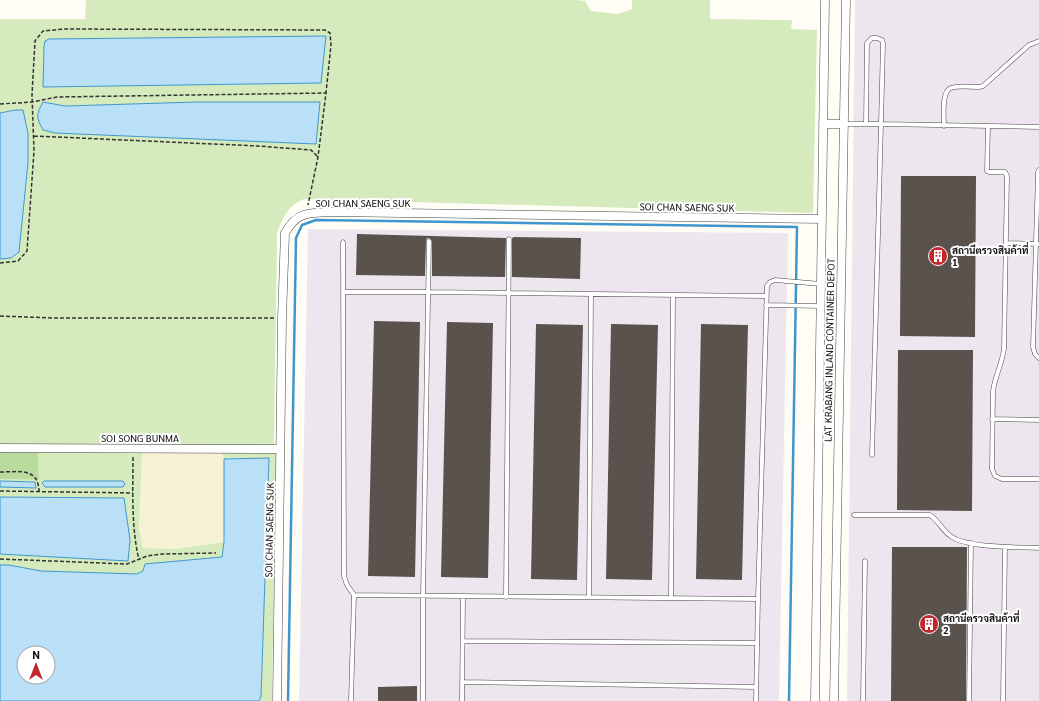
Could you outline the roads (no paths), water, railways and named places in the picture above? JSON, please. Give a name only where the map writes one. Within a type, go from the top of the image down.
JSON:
[{"type":"street","name":"LAT KRABANG INLAND CONTAINER DEPOT","points":[[815,701],[825,0]]},
{"type":"street","name":"LAT KRABANG INLAND CONTAINER DEPOT","points":[[834,701],[846,0]]},
{"type":"street","points":[[823,124],[843,124]]},
{"type":"street","name":"SOI CHAN SAENG SUK","points":[[277,701],[282,318],[285,233],[290,224],[298,216],[305,213],[329,212],[822,219]]},
{"type":"street","name":"SOI SONG BUNMA","points":[[0,448],[280,449]]},
{"type":"lane","points":[[866,124],[867,43],[872,38],[877,38],[882,40],[883,44],[872,455]]},
{"type":"lane","points":[[944,126],[944,96],[947,91],[951,88],[982,86],[1028,45],[1039,41]]},
{"type":"lane","points":[[843,124],[1039,127]]},
{"type":"lane","points":[[988,126],[987,171],[1005,172],[1007,174],[1004,349],[1003,360],[994,382],[991,466],[994,474],[1002,479],[1039,479]]},
{"type":"lane","points":[[1039,170],[1037,324],[1033,347],[1035,354],[1039,358]]},
{"type":"lane","points":[[506,597],[510,239]]},
{"type":"lane","points":[[423,701],[423,596],[429,241]]},
{"type":"lane","points":[[343,242],[344,576],[354,596],[351,701]]},
{"type":"lane","points":[[1006,243],[1037,244]]},
{"type":"lane","points":[[756,701],[767,286],[770,282],[775,280],[821,284]]},
{"type":"lane","points":[[344,292],[766,296]]},
{"type":"lane","points":[[589,598],[592,294]]},
{"type":"lane","points":[[671,598],[672,295]]},
{"type":"lane","points":[[766,305],[821,306]]},
{"type":"lane","points":[[992,419],[1039,420]]},
{"type":"lane","points":[[854,515],[930,515],[935,518],[951,536],[971,543],[1005,547],[1039,548]]},
{"type":"lane","points":[[969,701],[971,543]]},
{"type":"lane","points":[[1003,701],[1005,547]]},
{"type":"lane","points":[[864,701],[865,561]]},
{"type":"lane","points":[[354,596],[758,599]]},
{"type":"lane","points":[[462,701],[463,596]]},
{"type":"lane","points":[[463,640],[757,643]]},
{"type":"lane","points":[[462,682],[756,687]]},
{"type":"water","points":[[326,36],[321,83],[43,87],[44,46],[45,41],[49,39]]},
{"type":"water","points":[[43,102],[65,106],[197,102],[320,102],[316,144],[55,133],[43,130],[39,122],[38,113]]},
{"type":"water","points":[[23,110],[28,133],[28,163],[19,252],[11,258],[0,259],[0,113]]},
{"type":"water","points":[[269,458],[261,697],[259,701],[0,701],[0,565],[9,565],[41,571],[137,574],[143,571],[145,564],[222,557],[224,542],[224,459]]},
{"type":"water","points":[[0,481],[35,482],[36,488],[0,487]]},
{"type":"water","points":[[44,481],[123,481],[125,484],[123,487],[45,487],[42,483]]},
{"type":"water","points":[[0,497],[124,498],[130,540],[128,561],[0,554]]},
{"type":"waterway","points":[[288,701],[296,238],[302,225],[316,220],[797,227],[789,701]]},
{"type":"place","name":"สถานีตรวจสินค้าที่ 1","points":[[938,256]]},
{"type":"place","name":"สถานีตรวจสินค้าที่ 2","points":[[929,624]]}]
